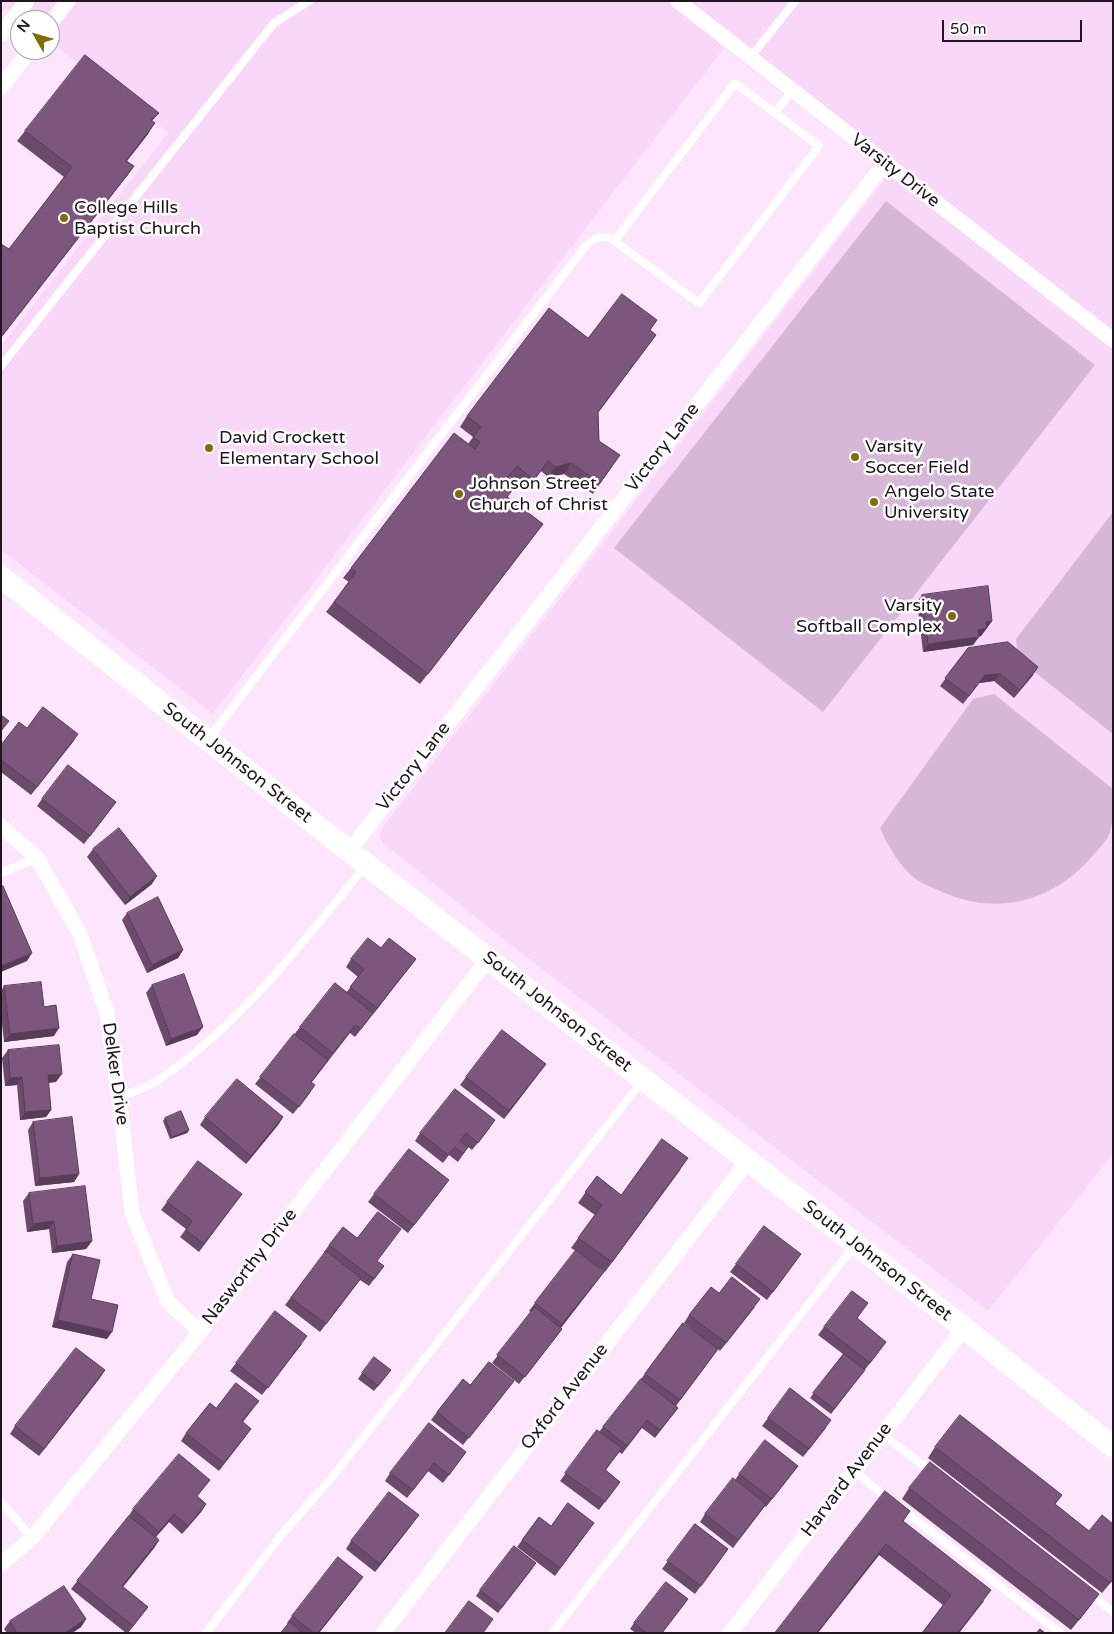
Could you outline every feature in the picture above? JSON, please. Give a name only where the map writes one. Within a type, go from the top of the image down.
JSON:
[{"type":"main road","name":"South Johnson Street","points":[[1,577],[348,851],[964,1328],[1113,1447]]},
{"type":"street","points":[[1,34],[27,1]]},
{"type":"street","points":[[60,11],[68,1]]},
{"type":"street","name":"Varsity Drive","points":[[678,1],[1113,340]]},
{"type":"street","points":[[1,87],[22,60]]},
{"type":"street","name":"Victory Lane","points":[[348,851],[885,163]]},
{"type":"street","name":"Delker Drive","points":[[1,826],[37,858],[80,934],[107,1013],[120,1097],[132,1213],[168,1302],[200,1332]]},
{"type":"street","name":"Nasworthy Drive","points":[[1,1564],[32,1538],[200,1332],[488,959]]},
{"type":"street","name":"Oxford Avenue","points":[[383,1633],[748,1161]]},
{"type":"street","name":"Harvard Avenue","points":[[730,1633],[964,1328]]},
{"type":"lane","points":[[1,366],[274,23],[309,1]]},
{"type":"lane","points":[[750,58],[795,1]]},
{"type":"lane","points":[[208,740],[583,248],[598,237],[603,236],[615,240],[699,303],[819,146],[735,83],[615,240]]},
{"type":"lane","points":[[775,113],[792,90]]},
{"type":"lane","points":[[1,873],[37,858]]},
{"type":"lane","points":[[120,1097],[157,1081],[208,1041],[280,970],[366,864]]},
{"type":"lane","points":[[206,1633],[282,1534],[333,1476],[643,1079]]},
{"type":"lane","points":[[552,1633],[855,1244]]},
{"type":"lane","points":[[882,1434],[942,1480]]},
{"type":"lane","points":[[854,1471],[1060,1633]]},
{"type":"lane","points":[[1,1502],[32,1538]]},
{"type":"lane","points":[[1082,1587],[1113,1612]]},
{"type":"shaded area","name":"Angelo State University","points":[[1,1],[1113,1],[1113,1154],[988,1311],[508,943],[383,843],[380,837],[382,828],[888,175],[724,48],[213,714],[1,550],[1,346],[168,133],[60,50],[60,10],[10,11],[6,8],[1,14]]},
{"type":"shaded area","name":"Varsity Soccer Field","points":[[886,201],[1095,365],[823,712],[614,548]]},
{"type":"shaded area","points":[[1113,512],[1113,734],[1018,659],[1016,639]]},
{"type":"shaded area","points":[[994,694],[1113,789],[1111,830],[1109,835],[1079,870],[1043,894],[1002,904],[981,903],[959,898],[919,881],[900,863],[880,828],[973,699]]},
{"type":"building","name":"College Hills Baptist Church","points":[[85,55],[159,113],[151,120],[155,123],[126,161],[134,166],[1,337],[1,244],[9,249],[72,167],[25,131]]},
{"type":"building","name":"Johnson Street Church of Christ","points":[[622,294],[657,320],[650,330],[656,335],[598,412],[599,441],[620,455],[600,483],[571,463],[555,467],[548,461],[534,480],[517,466],[508,477],[517,484],[507,497],[543,524],[428,674],[334,602],[356,572],[351,568],[454,433],[475,449],[480,442],[473,437],[481,427],[467,416],[549,308],[588,338]]},
{"type":"building","name":"Varsity Softball Complex","points":[[988,586],[992,621],[986,622],[987,628],[978,630],[979,637],[928,644],[922,595]]},
{"type":"building","points":[[1008,642],[1038,667],[1020,690],[1000,674],[985,675],[969,696],[945,678],[968,648]]},
{"type":"building","points":[[43,707],[78,734],[37,787],[1,760],[1,745],[19,722],[27,728]]},
{"type":"building","points":[[1,715],[9,721],[1,731]]},
{"type":"building","points":[[68,765],[116,802],[90,836],[42,799]]},
{"type":"building","points":[[119,828],[157,876],[130,897],[93,849]]},
{"type":"building","points":[[3,886],[32,953],[1,966],[1,887]]},
{"type":"building","points":[[158,897],[183,950],[152,965],[127,913]]},
{"type":"building","points":[[368,938],[381,948],[389,938],[416,959],[377,1008],[350,987],[364,969],[351,959]]},
{"type":"building","points":[[184,974],[203,1027],[171,1039],[152,985]]},
{"type":"building","points":[[41,982],[44,1007],[56,1005],[59,1028],[10,1034],[4,986]]},
{"type":"building","points":[[335,983],[373,1013],[361,1029],[355,1025],[333,1053],[300,1027]]},
{"type":"building","points":[[502,1030],[546,1064],[509,1111],[466,1077]]},
{"type":"building","points":[[294,1034],[328,1060],[311,1082],[315,1085],[299,1107],[260,1077]]},
{"type":"building","points":[[59,1045],[62,1074],[48,1075],[51,1110],[25,1112],[22,1077],[10,1078],[8,1050]]},
{"type":"building","points":[[237,1079],[283,1117],[251,1156],[205,1117]]},
{"type":"building","points":[[455,1089],[495,1120],[478,1143],[466,1133],[460,1141],[468,1147],[463,1154],[455,1147],[448,1155],[420,1133]]},
{"type":"building","points":[[181,1111],[189,1130],[172,1137],[165,1118]]},
{"type":"building","points":[[72,1117],[79,1174],[40,1178],[33,1122]]},
{"type":"building","points":[[662,1139],[688,1158],[612,1262],[578,1238],[602,1205],[585,1192],[597,1176],[621,1195]]},
{"type":"building","points":[[409,1149],[449,1180],[414,1225],[374,1194]]},
{"type":"building","points":[[198,1161],[242,1194],[204,1244],[186,1230],[192,1221],[167,1202]]},
{"type":"building","points":[[85,1186],[92,1241],[57,1246],[54,1221],[33,1224],[29,1193]]},
{"type":"building","points":[[378,1212],[401,1229],[377,1261],[384,1266],[374,1279],[329,1245],[343,1227],[357,1238]]},
{"type":"building","points":[[764,1226],[801,1254],[773,1292],[736,1264]]},
{"type":"building","points":[[576,1250],[604,1272],[562,1324],[535,1303]]},
{"type":"building","points":[[326,1251],[361,1278],[326,1324],[291,1298]]},
{"type":"building","points":[[73,1254],[100,1260],[91,1299],[118,1305],[112,1332],[58,1320]]},
{"type":"building","points":[[732,1277],[760,1299],[726,1343],[689,1315],[711,1287],[719,1293]]},
{"type":"building","points":[[852,1291],[868,1303],[857,1318],[886,1342],[870,1363],[824,1327]]},
{"type":"building","points":[[535,1307],[562,1329],[525,1377],[497,1355]]},
{"type":"building","points":[[275,1311],[307,1336],[268,1388],[236,1363]]},
{"type":"building","points":[[683,1323],[718,1349],[680,1400],[645,1374]]},
{"type":"building","points":[[76,1348],[105,1370],[44,1449],[15,1426]]},
{"type":"building","points":[[844,1354],[865,1370],[834,1409],[813,1393]]},
{"type":"building","points":[[374,1357],[391,1370],[378,1386],[362,1373]]},
{"type":"building","points":[[489,1362],[514,1381],[469,1438],[437,1412],[463,1379],[470,1385]]},
{"type":"building","points":[[641,1379],[678,1408],[660,1430],[647,1420],[627,1446],[603,1427]]},
{"type":"building","points":[[236,1383],[259,1401],[242,1421],[251,1429],[224,1463],[186,1433],[210,1403],[216,1408]]},
{"type":"building","points":[[790,1388],[831,1420],[809,1449],[768,1418]]},
{"type":"building","points":[[960,1415],[1062,1495],[1055,1504],[1089,1531],[1102,1515],[1113,1524],[1113,1579],[1110,1583],[935,1447]]},
{"type":"building","points":[[429,1423],[466,1452],[449,1475],[434,1463],[413,1490],[390,1473]]},
{"type":"building","points":[[597,1430],[622,1448],[605,1470],[620,1482],[605,1502],[565,1473]]},
{"type":"building","points":[[765,1440],[798,1466],[772,1499],[739,1474]]},
{"type":"building","points":[[179,1454],[210,1480],[197,1496],[206,1504],[188,1526],[174,1514],[159,1532],[133,1509]]},
{"type":"building","points":[[930,1462],[1099,1594],[1079,1620],[909,1488]]},
{"type":"building","points":[[733,1478],[766,1504],[738,1540],[705,1514]]},
{"type":"building","points":[[885,1491],[910,1511],[903,1521],[991,1590],[958,1633],[922,1633],[951,1595],[886,1544],[817,1633],[775,1633]]},
{"type":"building","points":[[389,1492],[419,1515],[380,1564],[351,1541]]},
{"type":"building","points":[[568,1503],[594,1523],[560,1568],[522,1540],[539,1517],[551,1526]]},
{"type":"building","points":[[129,1516],[159,1540],[122,1586],[148,1607],[133,1626],[77,1581]]},
{"type":"building","points":[[695,1524],[728,1549],[701,1586],[667,1561]]},
{"type":"building","points":[[514,1546],[536,1563],[502,1607],[480,1590]]},
{"type":"building","points":[[338,1557],[363,1577],[318,1633],[314,1633],[292,1616]]},
{"type":"building","points":[[666,1582],[688,1599],[662,1633],[646,1633],[634,1623]]},
{"type":"building","points":[[64,1586],[86,1619],[65,1633],[17,1633],[10,1621]]},
{"type":"building","points":[[469,1601],[493,1619],[483,1633],[445,1633]]},
{"type":"building","points":[[290,1622],[303,1633],[281,1633]]},
{"type":"building","points":[[1040,1629],[1045,1633],[1037,1633]]},
{"type":"place","name":"College Hills Baptist Church","points":[[64,218]]},
{"type":"place","name":"David Crockett Elementary School","points":[[209,448]]},
{"type":"place","name":"Varsity Soccer Field","points":[[855,457]]},
{"type":"place","name":"Johnson Street Church of Christ","points":[[459,494]]},
{"type":"place","name":"Angelo State University","points":[[874,502]]},
{"type":"place","name":"Varsity Softball Complex","points":[[952,616]]}]
